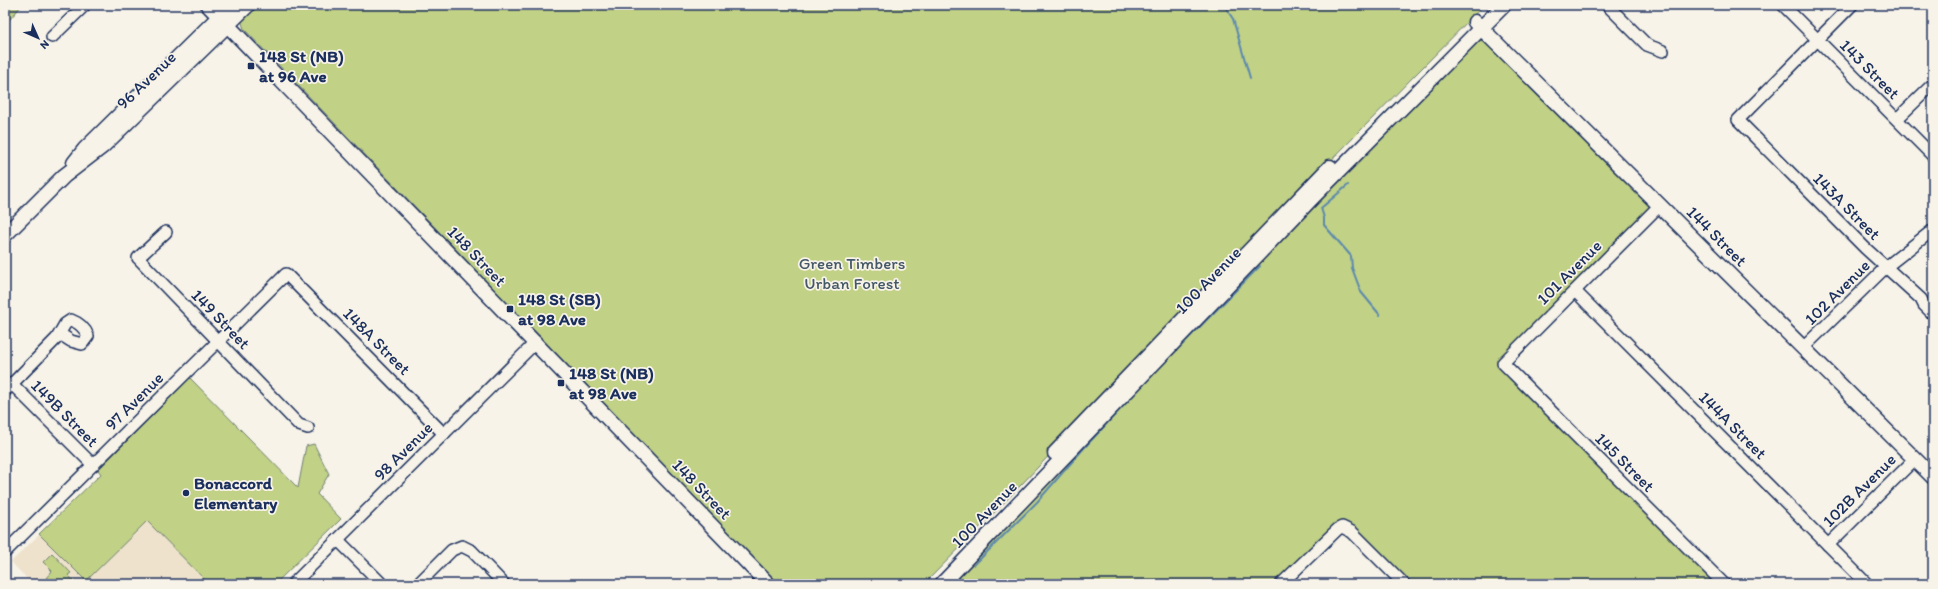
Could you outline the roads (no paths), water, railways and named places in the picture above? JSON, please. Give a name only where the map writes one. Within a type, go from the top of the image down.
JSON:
[{"type":"main road","name":"148 Street","points":[[208,5],[536,342],[768,584]]},
{"type":"main road","name":"96 Avenue","points":[[224,21],[231,5]]},
{"type":"main road","name":"96 Avenue","points":[[5,235],[64,176],[103,146],[224,21],[248,5]]},
{"type":"main road","name":"100 Avenue","points":[[942,584],[1478,25],[1492,5]]},
{"type":"main road","name":"100 Avenue","points":[[931,584],[1295,201],[1478,25],[1504,5]]},
{"type":"main road","name":"144 Street","points":[[1478,25],[1933,477]]},
{"type":"street","points":[[52,37],[85,5]]},
{"type":"street","points":[[1607,5],[1647,45],[1663,51]]},
{"type":"street","name":"143 Street","points":[[1783,5],[1933,156]]},
{"type":"street","points":[[1817,40],[1852,5]]},
{"type":"street","name":"143A Street","points":[[1817,40],[1738,120],[1886,267],[1921,299],[1924,305],[1933,314]]},
{"type":"street","points":[[1897,119],[1933,84]]},
{"type":"street","name":"101 Avenue","points":[[1503,363],[1660,205]]},
{"type":"street","name":"102 Avenue","points":[[1803,348],[1886,267],[1933,230]]},
{"type":"street","name":"149 Street","points":[[166,232],[138,258],[299,425],[308,428]]},
{"type":"street","name":"97 Avenue","points":[[5,552],[286,274]]},
{"type":"street","name":"148A Street","points":[[286,274],[444,434]]},
{"type":"street","name":"144A Street","points":[[1574,291],[1867,584]]},
{"type":"street","points":[[9,387],[60,334]]},
{"type":"street","name":"98 Avenue","points":[[293,584],[536,342]]},
{"type":"street","name":"145 Street","points":[[1503,363],[1724,584]]},
{"type":"street","name":"149B Street","points":[[9,387],[93,465]]},
{"type":"street","name":"102B Avenue","points":[[1828,545],[1914,458]]},
{"type":"street","points":[[1281,584],[1338,529],[1342,527],[1352,532],[1404,584]]},
{"type":"street","points":[[338,540],[382,584]]},
{"type":"street","points":[[418,584],[452,550],[462,546],[472,551],[504,584]]},
{"type":"waterway","points":[[1226,8],[1233,19],[1250,78]]},
{"type":"waterway","points":[[1348,185],[1321,208],[1324,218],[1324,225],[1351,256],[1352,268],[1361,292],[1380,315]]},
{"type":"waterway","points":[[974,565],[1037,502],[1084,448],[1152,375],[1260,266]]},
{"type":"place","name":"148 St (NB) at 96 Ave","points":[[251,66]]},
{"type":"place","name":"148 St (SB) at 98 Ave","points":[[510,309]]},
{"type":"place","name":"148 St (NB) at 98 Ave","points":[[561,383]]},
{"type":"place","name":"Bonaccord Elementary","points":[[186,493]]},
{"type":"park label","name":"Green Timbers Urban Forest","points":[[852,273]]}]
